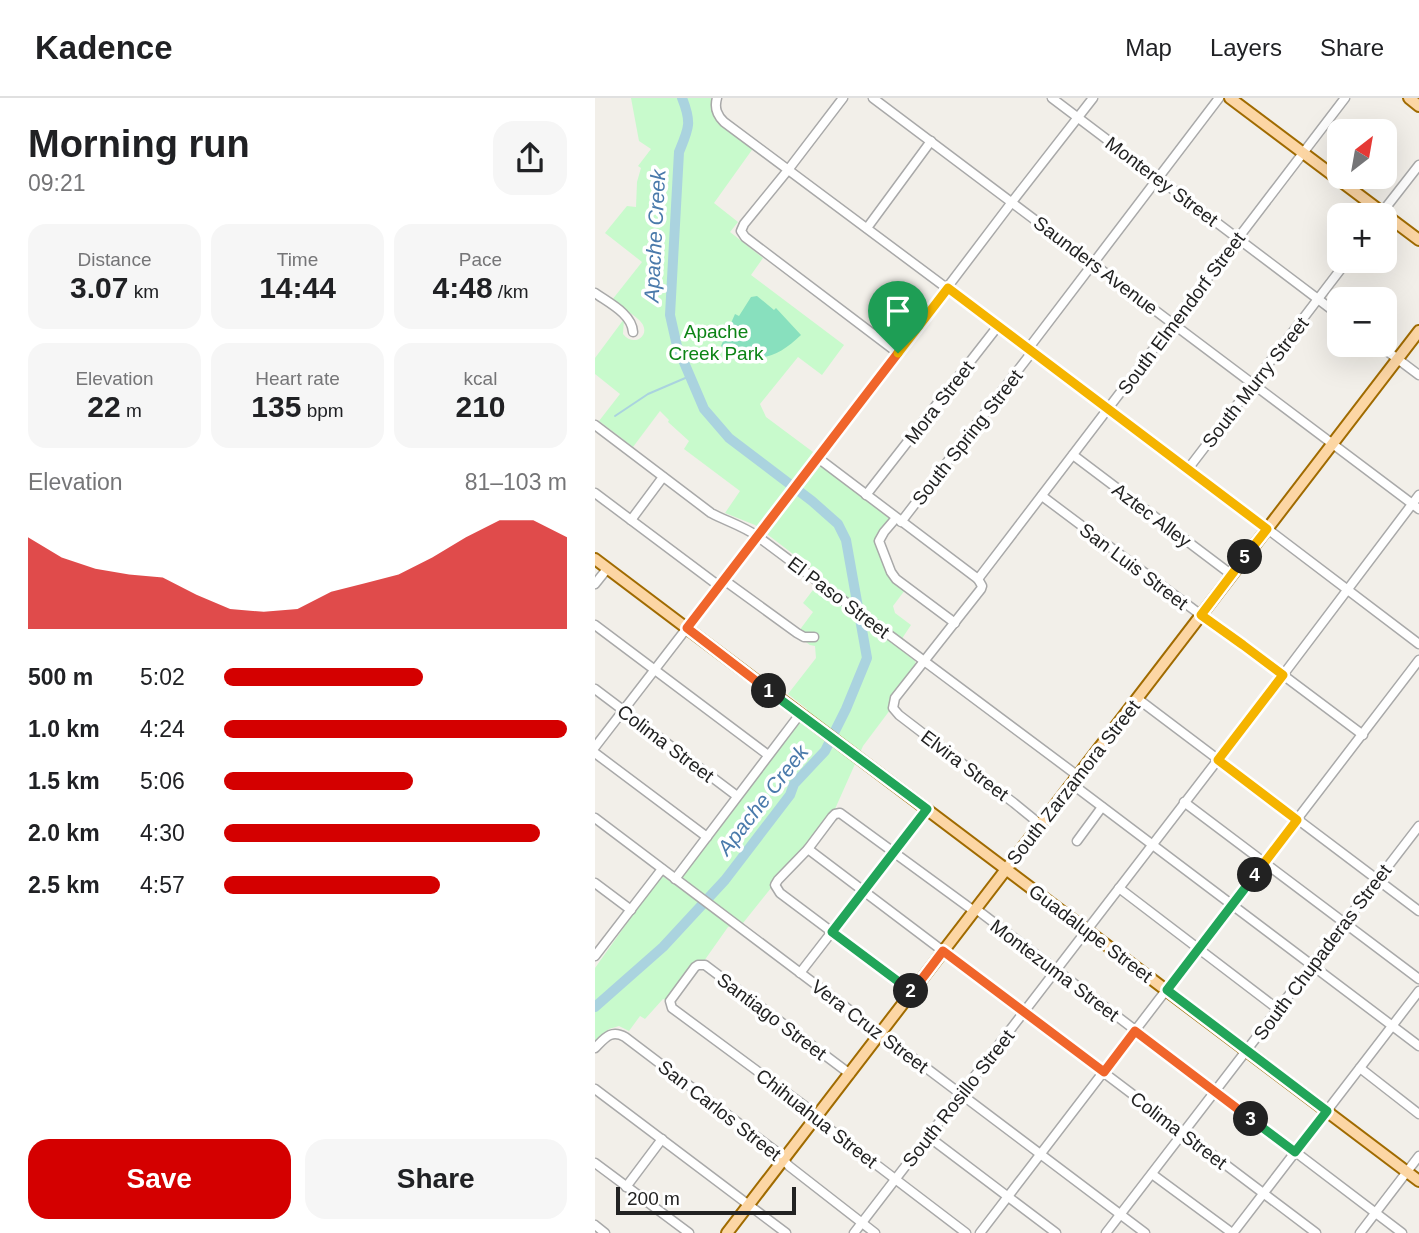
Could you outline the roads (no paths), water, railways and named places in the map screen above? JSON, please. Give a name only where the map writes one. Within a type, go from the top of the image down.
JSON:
[{"type":"main road","points":[[1230,98],[1367,203]]},
{"type":"main road","points":[[1409,98],[1419,106]]},
{"type":"main road","points":[[1397,225],[1419,240]]},
{"type":"main road","name":"South Zarzamora Street","points":[[727,1233],[1419,331]]},
{"type":"main road","name":"Guadalupe Street","points":[[595,559],[1419,1181]]},
{"type":"street","points":[[843,98],[741,231],[745,237],[898,353]]},
{"type":"street","name":"Saunders Avenue","points":[[873,98],[1416,506]]},
{"type":"street","name":"Monterey Street","points":[[1052,98],[1327,305]]},
{"type":"street","points":[[707,836],[595,750],[1093,98]]},
{"type":"street","name":"South Spring Street","points":[[955,623],[896,579],[879,541],[884,532],[899,520],[1030,351],[1219,98]]},
{"type":"street","name":"South Elmendorf Street","points":[[893,704],[981,589],[978,579],[1345,98]]},
{"type":"street","points":[[716,101],[719,117],[1419,643]]},
{"type":"street","points":[[867,228],[932,142]]},
{"type":"street","points":[[1390,203],[1419,165]]},
{"type":"street","name":"South Murry Street","points":[[1188,469],[1338,273]]},
{"type":"street","points":[[595,293],[627,317],[633,332]]},
{"type":"street","name":"Mora Street","points":[[866,495],[998,326]]},
{"type":"street","points":[[1395,357],[1419,375]]},
{"type":"street","name":"El Paso Street","points":[[595,425],[711,513],[757,536],[896,640],[1075,780],[1102,807],[1419,1046]]},
{"type":"street","name":"Aztec Alley","points":[[1073,455],[1232,575]]},
{"type":"street","points":[[815,461],[866,495],[978,579]]},
{"type":"street","points":[[631,520],[663,477]]},
{"type":"street","points":[[595,493],[797,634],[814,637]]},
{"type":"street","name":"South Rosillo Street","points":[[854,1233],[1347,589],[1416,506],[1419,495]]},
{"type":"street","name":"San Luis Street","points":[[1042,496],[1363,735]]},
{"type":"street","points":[[595,584],[607,569]]},
{"type":"street","points":[[595,625],[768,755]]},
{"type":"street","points":[[981,1233],[1419,660]]},
{"type":"street","name":"Colima Street","points":[[595,689],[737,796]]},
{"type":"street","points":[[1137,699],[1419,911]]},
{"type":"street","name":"Elvira Street","points":[[893,704],[899,715],[1041,825]]},
{"type":"street","points":[[675,878],[768,755],[804,717]]},
{"type":"street","points":[[1184,802],[1419,979]]},
{"type":"street","points":[[1077,841],[1102,807]]},
{"type":"street","points":[[800,973],[927,809]]},
{"type":"street","name":"Montezuma Street","points":[[808,849],[835,814],[843,813],[1402,1233]]},
{"type":"street","name":"Vera Cruz Street","points":[[595,818],[1145,1233]]},
{"type":"street","name":"South Chupaderas Street","points":[[1106,1233],[1419,826]]},
{"type":"street","points":[[1411,837],[1419,844]]},
{"type":"street","points":[[808,849],[778,880],[776,886],[780,893],[912,992]]},
{"type":"street","name":"Colima Street","points":[[808,849],[1316,1233]]},
{"type":"street","points":[[597,952],[662,869]]},
{"type":"street","points":[[595,883],[631,910]]},
{"type":"street","points":[[1119,888],[1279,1010]]},
{"type":"street","name":"Santiago Street","points":[[670,1003],[695,968],[705,965],[850,1074]]},
{"type":"street","points":[[1152,1174],[1232,1233],[1419,991]]},
{"type":"street","name":"Chihuahua Street","points":[[670,1003],[672,1008],[810,1110],[895,1180],[966,1233]]},
{"type":"street","name":"San Carlos Street","points":[[595,1048],[610,1034],[621,1034],[778,1153],[789,1166],[875,1233]]},
{"type":"street","points":[[1360,1068],[1419,1114]]},
{"type":"street","points":[[595,1089],[786,1233]]},
{"type":"street","points":[[929,1137],[1056,1233]]},
{"type":"street","points":[[626,1186],[662,1139]]},
{"type":"street","points":[[1360,1233],[1419,1156]]},
{"type":"street","points":[[595,1163],[689,1233]]},
{"type":"street","points":[[595,1225],[605,1233]]},
{"type":"waterway","name":"Apache Creek","points":[[595,1007],[663,947],[725,880],[790,795],[794,784],[825,751],[867,658],[846,540],[838,524],[729,438],[704,409],[677,346],[670,315],[679,152],[688,125],[682,98]]},
{"type":"waterway","points":[[615,416],[648,394],[690,376]]},
{"type":"park label","name":"Apache Creek Park","points":[[716,342]]}]
